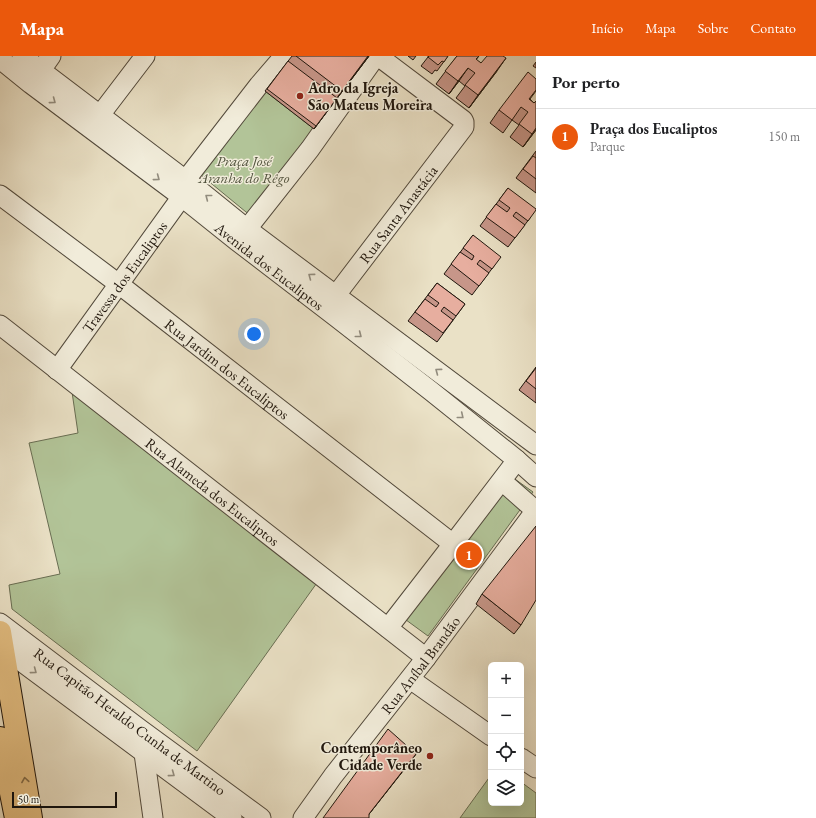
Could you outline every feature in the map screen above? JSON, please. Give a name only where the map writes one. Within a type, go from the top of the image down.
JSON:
[{"type":"main road","points":[[1,640],[31,818]]},
{"type":"main road","points":[[0,738],[16,818]]},
{"type":"street","points":[[100,115],[146,56]]},
{"type":"street","name":"Travessa dos Eucaliptos","points":[[57,370],[120,285],[184,189],[191,173],[259,85],[284,56]]},
{"type":"street","points":[[242,235],[310,149],[377,56]]},
{"type":"street","name":"Rua Santa Anastácia","points":[[340,305],[464,127],[463,120],[377,56]]},
{"type":"street","name":"Avenida dos Eucaliptos","points":[[0,60],[32,66],[100,115],[184,189]]},
{"type":"street","name":"Avenida dos Eucaliptos","points":[[32,66],[242,235],[536,445]]},
{"type":"street","name":"Rua Jardim dos Eucaliptos","points":[[0,195],[120,285],[453,544]]},
{"type":"street","name":"Avenida dos Eucaliptos","points":[[340,305],[536,477]]},
{"type":"street","name":"Rua Alameda dos Eucaliptos","points":[[0,325],[426,658]]},
{"type":"street","points":[[388,628],[517,460]]},
{"type":"street","points":[[502,481],[534,516]]},
{"type":"street","name":"Rua Aníbal Brandão","points":[[303,818],[333,776],[410,679],[534,516]]},
{"type":"street","name":"Rua Capitão Heraldo Cunha de Martino","points":[[0,623],[261,818]]},
{"type":"street","name":"Rua Capitão Heraldo Cunha de Martino","points":[[1,640],[144,753],[232,818]]},
{"type":"street","points":[[410,679],[488,734]]},
{"type":"street","points":[[140,729],[153,818]]},
{"type":"street","points":[[524,760],[536,768]]},
{"type":"green space","name":"Praça José Aranha do Rêgo","points":[[265,91],[314,129],[249,214],[201,175]]},
{"type":"green space","points":[[72,392],[319,580],[197,751],[12,609],[9,585],[60,574],[29,443],[78,433]]},
{"type":"green space","points":[[512,477],[533,492],[428,636],[402,617]]},
{"type":"green space","points":[[488,779],[488,806],[524,806],[524,784],[536,793],[536,818],[460,818]]},
{"type":"building","points":[[296,56],[368,56],[342,91]]},
{"type":"building","points":[[448,56],[444,62],[442,61],[438,65],[428,57]]},
{"type":"building","points":[[457,56],[479,56],[476,59],[481,63],[487,56],[503,56],[506,58],[478,95],[465,85],[475,73],[468,68],[458,81],[445,71]]},
{"type":"building","name":"Adro da Igreja São Mateus Moreira","points":[[288,61],[337,98],[316,126],[267,89]]},
{"type":"building","points":[[528,72],[536,79],[536,90],[529,99],[534,103],[536,101],[536,128],[532,134],[519,124],[528,112],[521,107],[512,120],[499,110]]},
{"type":"building","points":[[533,156],[536,158],[536,179],[523,169]]},
{"type":"building","points":[[508,188],[536,209],[528,221],[516,212],[513,216],[525,225],[515,238],[486,217],[496,204],[507,212],[510,208],[499,200]]},
{"type":"building","points":[[473,235],[501,257],[492,269],[480,260],[477,264],[489,273],[479,286],[451,264],[460,252],[472,260],[474,256],[463,248]]},
{"type":"building","points":[[437,283],[465,304],[456,316],[444,307],[441,311],[453,320],[443,333],[415,312],[425,299],[436,307],[439,303],[428,295]]},
{"type":"building","points":[[536,368],[536,389],[526,381]]},
{"type":"building","points":[[536,526],[536,600],[521,625],[482,594]]},
{"type":"building","points":[[388,729],[416,754],[369,814],[369,818],[323,818]]},
{"type":"place","name":"Adro da Igreja São Mateus Moreira","points":[[300,96]]},
{"type":"place","name":"Praça dos Eucaliptos","points":[[469,555]]},
{"type":"place","name":"Contemporâneo Cidade Verde","points":[[430,756]]}]
